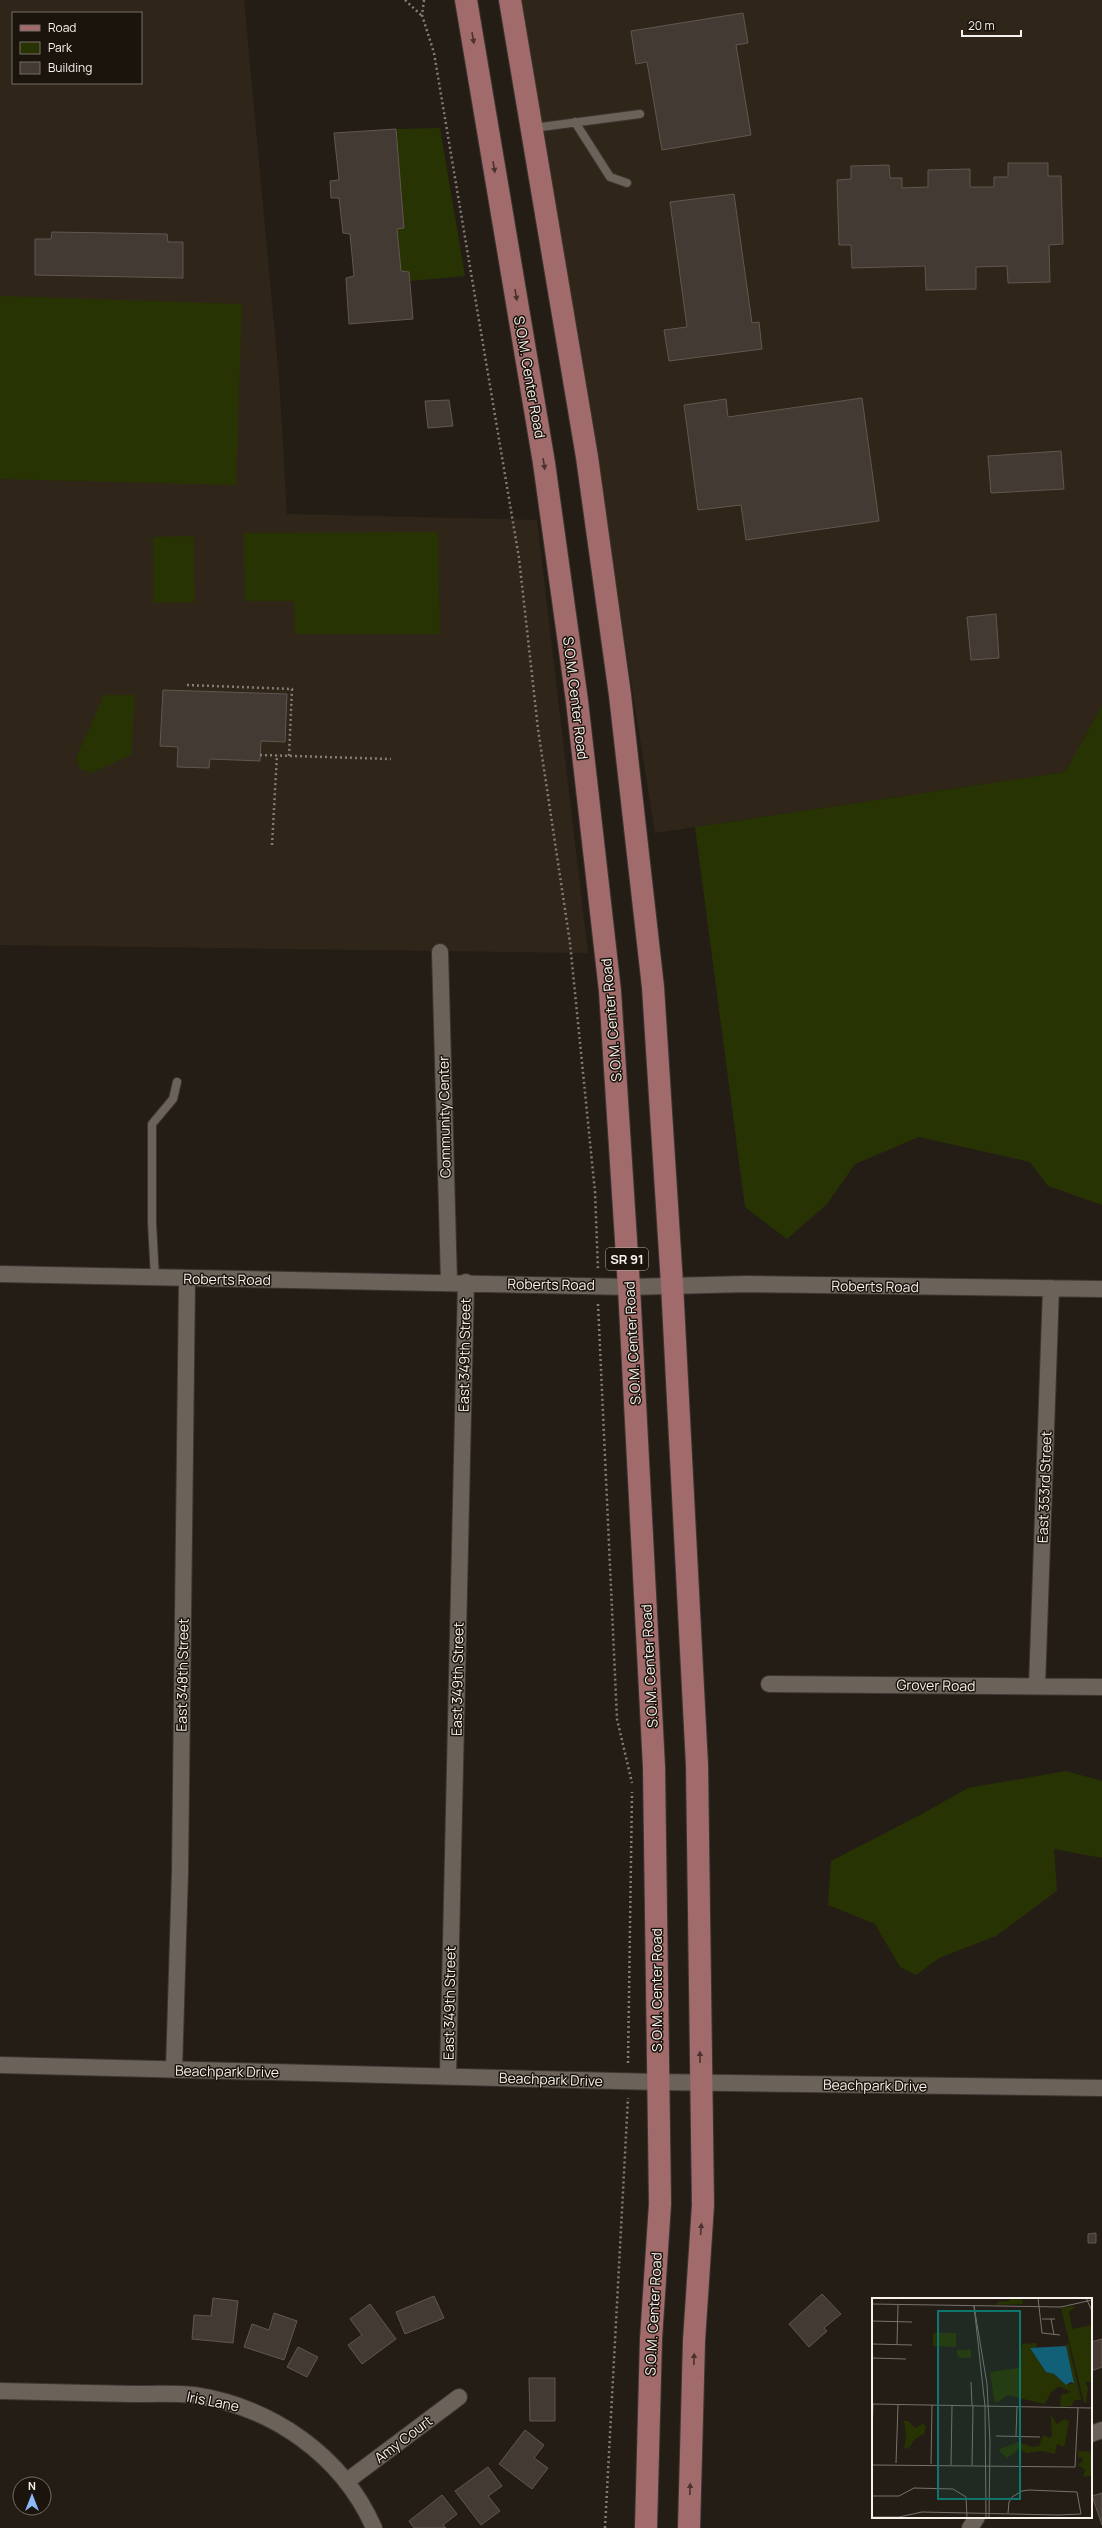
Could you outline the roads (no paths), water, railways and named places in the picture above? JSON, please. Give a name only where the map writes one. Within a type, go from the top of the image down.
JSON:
[{"type":"main road","name":"S.O.M. Center Road","points":[[466,0],[544,464],[577,701],[610,991],[629,1287],[654,1767],[657,2082],[660,2204],[651,2339],[646,2528]]},
{"type":"main road","points":[[510,0],[587,457],[620,695],[653,987],[672,1284],[697,1765],[700,2082],[703,2205],[694,2341],[689,2528]]},
{"type":"street","name":"Community Center","points":[[440,952],[448,1282]]},
{"type":"street","name":"Roberts Road","points":[[0,1274],[187,1279],[466,1282],[629,1287],[672,1284],[1102,1289]]},
{"type":"street","name":"East 348th Street","points":[[174,2070],[180,1872],[187,1279]]},
{"type":"street","name":"East 349th Street","points":[[448,2075],[466,1282]]},
{"type":"street","name":"East 353rd Street","points":[[1037,1686],[1051,1288]]},
{"type":"street","name":"Grover Road","points":[[769,1684],[1037,1686],[1102,1688]]},
{"type":"street","name":"Beachpark Drive","points":[[0,2065],[448,2075],[657,2082],[1102,2088]]},
{"type":"street","name":"Iris Lane","points":[[0,2392],[194,2395],[245,2407],[279,2423],[314,2448],[347,2481],[365,2507],[374,2528]]},
{"type":"street","name":"Amy Court","points":[[347,2481],[459,2397]]},
{"type":"street","points":[[1092,2434],[1102,2430]]},
{"type":"street","points":[[970,2528],[976,2518]]},
{"type":"lane","points":[[532,129],[640,114]]},
{"type":"lane","points":[[575,122],[610,177],[627,183]]},
{"type":"lane","points":[[154,1278],[152,1223],[152,1124],[174,1099],[177,1082]]}]
